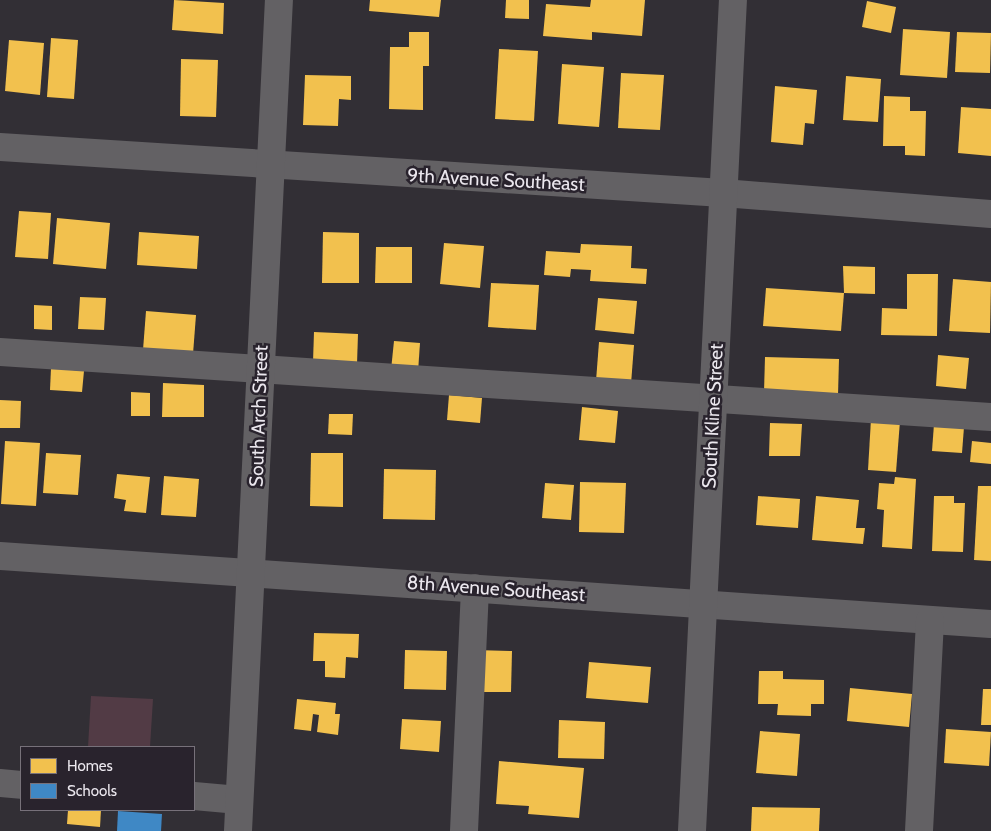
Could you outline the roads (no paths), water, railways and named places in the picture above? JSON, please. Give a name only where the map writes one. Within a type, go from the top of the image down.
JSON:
[{"type":"street","name":"South Arch Street","points":[[238,831],[252,572],[269,166],[279,0]]},
{"type":"street","name":"South Kline Street","points":[[692,831],[733,0]]},
{"type":"street","name":"9th Avenue Southeast","points":[[0,147],[269,166],[723,193],[991,214]]},
{"type":"street","points":[[0,352],[991,416]]},
{"type":"street","name":"8th Avenue Southeast","points":[[0,556],[991,624]]},
{"type":"street","points":[[464,831],[475,588]]},
{"type":"street","points":[[919,831],[930,620]]},
{"type":"street","points":[[0,783],[20,785]]},
{"type":"street","points":[[195,796],[239,800]]}]
